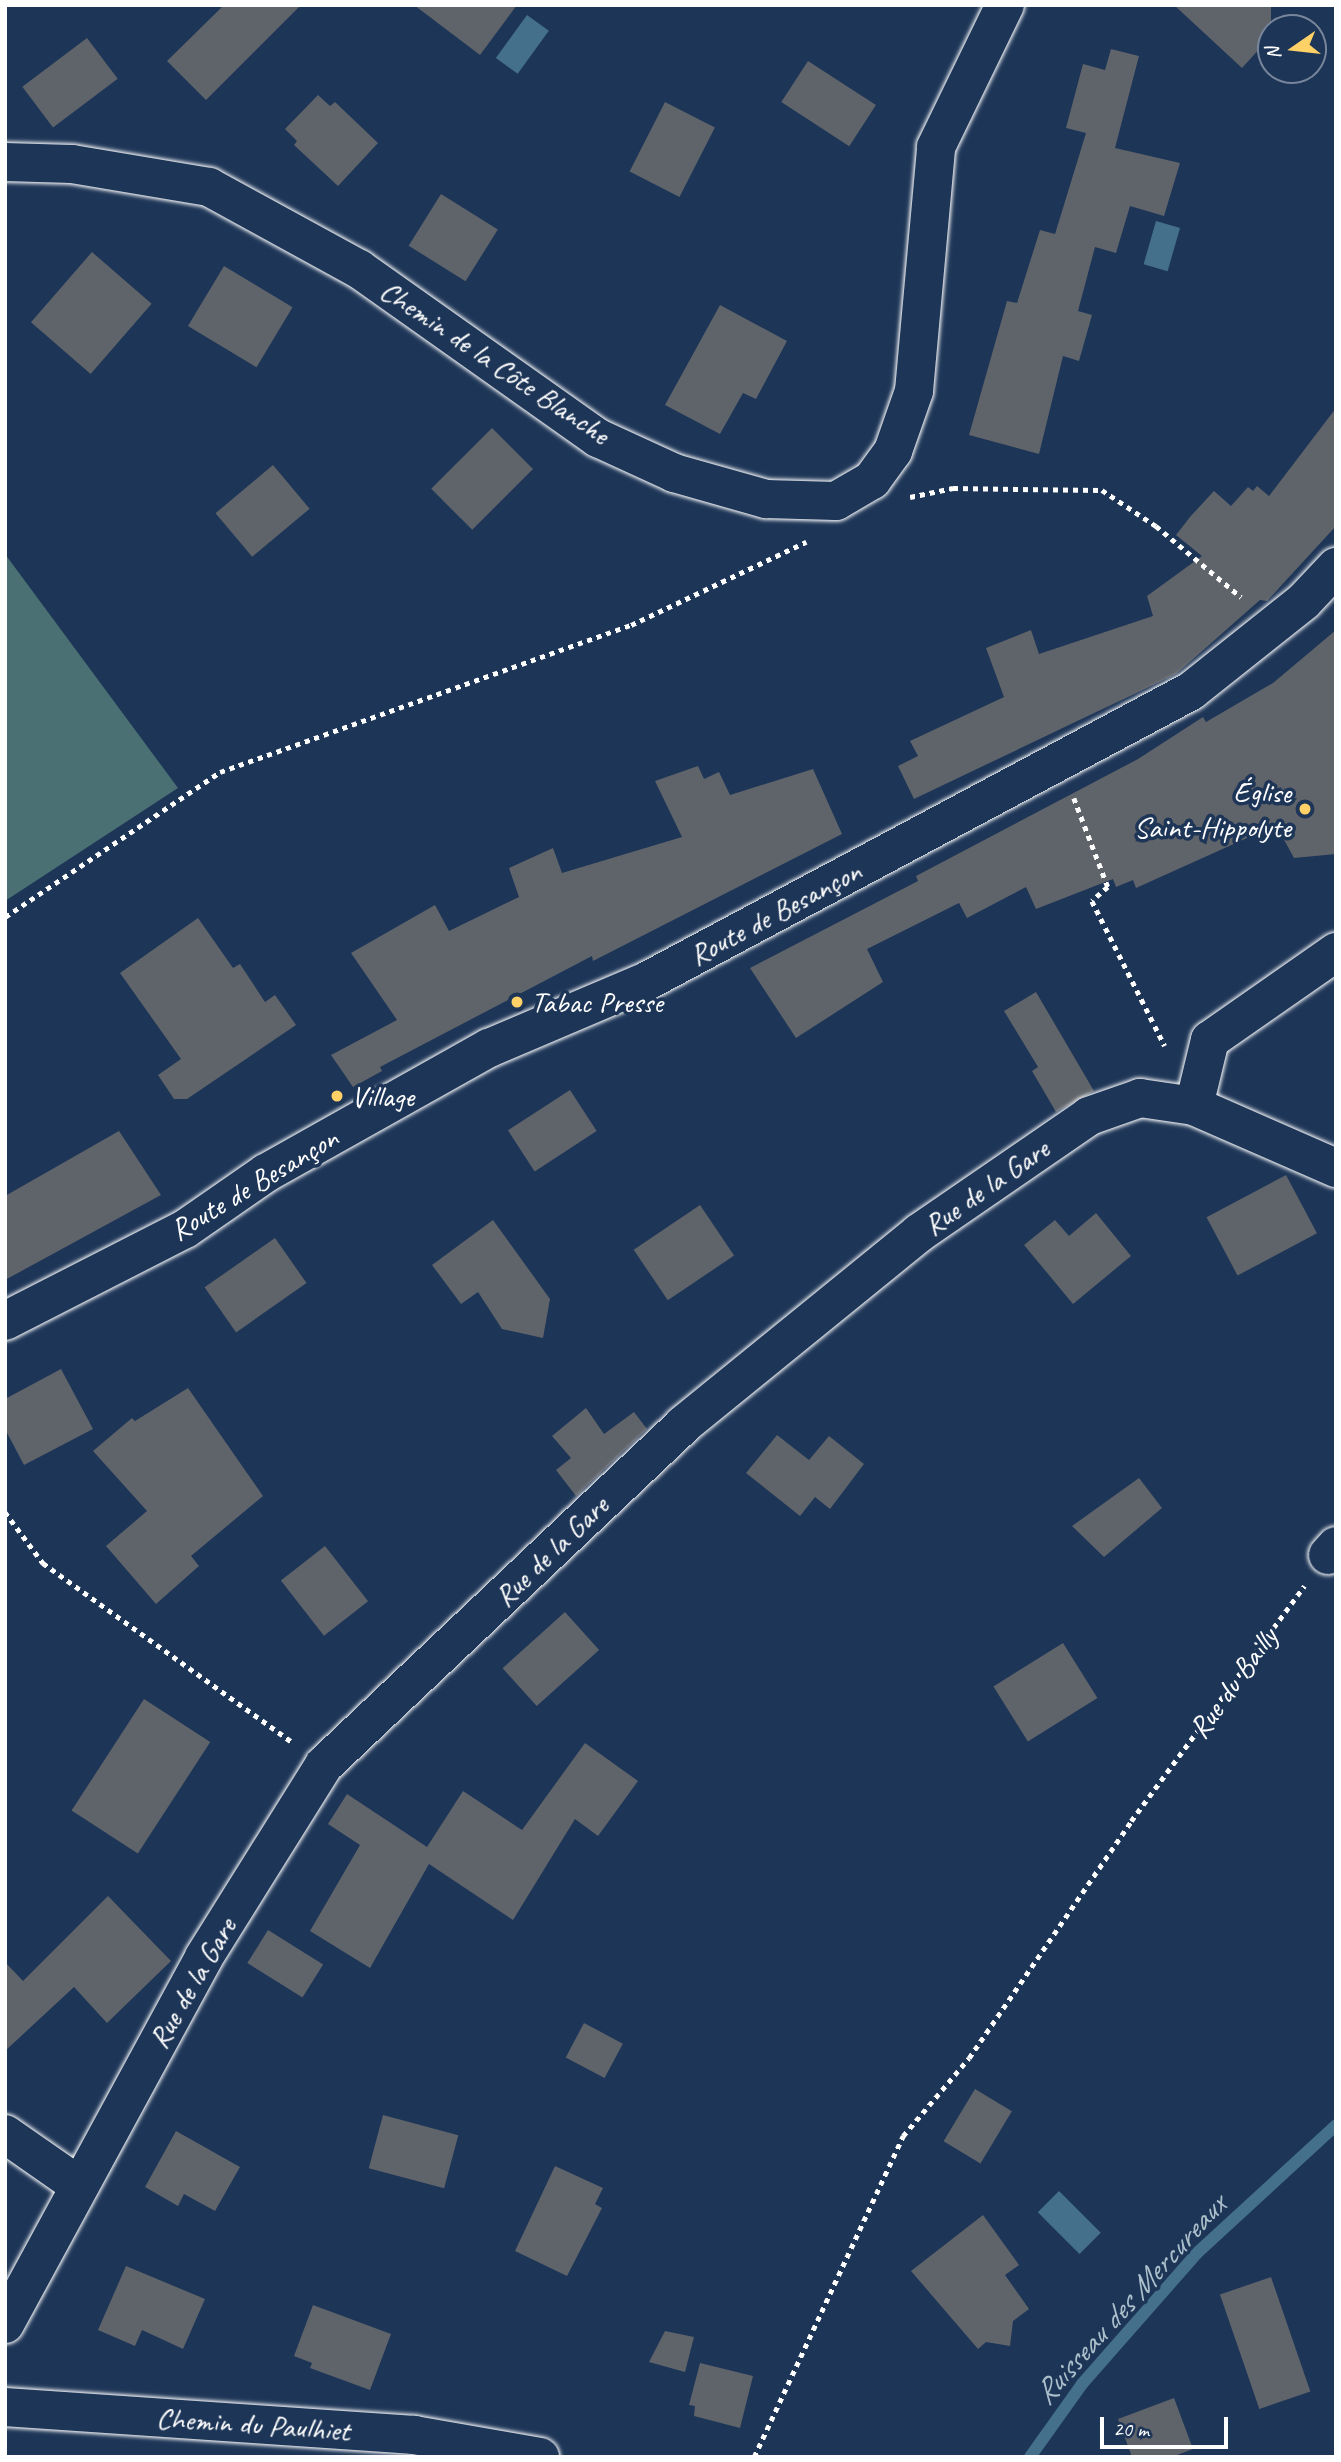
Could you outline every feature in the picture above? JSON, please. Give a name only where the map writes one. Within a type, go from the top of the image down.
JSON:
[{"type":"street","name":"Chemin de la Côte Blanche","points":[[5,162],[72,164],[209,187],[359,269],[598,438],[674,473],[766,499],[836,501],[872,480],[893,451],[914,391],[936,148],[1005,5]]},
{"type":"street","name":"Route de Besançon","points":[[5,1321],[185,1229],[266,1173],[489,1048],[647,981],[1191,691],[1274,625],[1336,567]]},
{"type":"street","points":[[1194,1106],[1210,1040],[1336,952]]},
{"type":"street","name":"Rue de la Gare","points":[[5,2324],[204,1957],[324,1765],[683,1425],[919,1233],[1089,1116],[1140,1098],[1194,1106],[1336,1168]]},
{"type":"street","points":[[5,2134],[78,2185]]},
{"type":"street","name":"Chemin du Paulhiet","points":[[5,2407],[414,2435],[540,2457]]},
{"type":"path","points":[[905,498],[953,488],[1102,491],[1156,526],[1274,625]]},
{"type":"path","points":[[5,917],[220,772],[631,625],[814,538]]},
{"type":"path","points":[[1058,763],[1108,887],[1092,901],[1171,1058]]},
{"type":"path","points":[[5,1511],[43,1563],[324,1765]]},
{"type":"path","name":"Rue du Bailly","points":[[754,2457],[903,2136],[969,2058],[1131,1821],[1332,1550]]},
{"type":"green space","points":[[5,554],[178,788],[5,901]]},
{"type":"water","points":[[527,15],[549,31],[518,74],[496,58]]},
{"type":"water","points":[[1156,221],[1180,228],[1168,271],[1144,264]]},
{"type":"water","points":[[1059,2191],[1101,2233],[1080,2254],[1038,2212]]},
{"type":"building","points":[[224,5],[301,5],[206,100],[167,61]]},
{"type":"building","points":[[414,5],[517,5],[480,55]]},
{"type":"building","points":[[1174,5],[1271,5],[1271,14],[1257,14],[1257,51],[1242,68]]},
{"type":"building","points":[[87,38],[118,79],[53,127],[22,87]]},
{"type":"building","points":[[1111,49],[1139,56],[1115,148],[1180,163],[1164,216],[1130,206],[1116,253],[1095,247],[1078,311],[1092,315],[1079,361],[1063,356],[1039,454],[969,435],[1007,301],[1017,303],[1040,230],[1055,234],[1086,133],[1066,128],[1083,64],[1105,70]]},
{"type":"building","points":[[808,61],[876,105],[849,146],[781,102]]},
{"type":"building","points":[[318,95],[330,106],[335,102],[378,143],[338,186],[294,145],[297,141],[285,129]]},
{"type":"building","points":[[665,102],[715,127],[679,197],[630,171]]},
{"type":"building","points":[[441,194],[498,230],[465,281],[409,246]]},
{"type":"building","points":[[92,252],[152,304],[91,374],[31,322]]},
{"type":"building","points":[[224,266],[293,307],[257,367],[188,326]]},
{"type":"building","points":[[720,305],[787,341],[756,399],[743,393],[720,434],[665,405]]},
{"type":"building","points":[[1336,408],[1336,526],[1267,601],[1260,600],[1176,674],[914,799],[898,766],[918,756],[910,741],[1004,697],[986,648],[1031,630],[1039,654],[1153,616],[1147,596],[1202,556],[1176,535],[1190,517],[1214,491],[1231,506],[1248,487],[1253,491],[1257,486],[1269,496]]},
{"type":"building","points":[[492,428],[533,469],[472,530],[431,489]]},
{"type":"building","points":[[273,465],[310,509],[252,557],[216,513]]},
{"type":"building","points":[[1336,630],[1336,854],[1294,858],[1276,825],[1136,888],[1133,880],[1116,887],[1113,879],[1036,909],[1026,887],[967,918],[959,903],[867,949],[883,982],[796,1038],[750,968],[918,881],[916,876],[1138,759],[1203,717],[1206,722],[1273,683]]},
{"type":"building","points":[[698,766],[704,779],[719,772],[730,795],[813,769],[842,834],[593,961],[592,956],[380,1067],[382,1071],[353,1087],[331,1055],[397,1020],[351,953],[435,905],[449,931],[519,897],[509,868],[553,848],[562,873],[682,837],[655,781]]},
{"type":"building","points":[[198,918],[233,968],[240,964],[265,1002],[275,995],[296,1025],[187,1099],[174,1099],[158,1075],[181,1059],[120,973]]},
{"type":"building","points":[[1036,992],[1094,1091],[1056,1112],[1032,1071],[1038,1067],[1004,1011]]},
{"type":"building","points":[[570,1090],[597,1131],[535,1171],[508,1130]]},
{"type":"building","points":[[119,1131],[161,1195],[5,1280],[5,1196]]},
{"type":"building","points":[[1286,1175],[1317,1233],[1238,1276],[1207,1217]]},
{"type":"building","points":[[700,1205],[734,1256],[668,1300],[634,1250]]},
{"type":"building","points":[[1096,1213],[1131,1256],[1073,1304],[1024,1245],[1055,1220],[1069,1236]]},
{"type":"building","points":[[493,1220],[550,1299],[543,1338],[502,1329],[478,1292],[461,1304],[432,1265]]},
{"type":"building","points":[[275,1238],[307,1283],[236,1332],[205,1287]]},
{"type":"building","points":[[61,1369],[93,1429],[24,1465],[5,1429],[5,1399]]},
{"type":"building","points":[[188,1388],[263,1496],[191,1556],[199,1566],[156,1604],[106,1546],[147,1511],[93,1451],[132,1418],[135,1421]]},
{"type":"building","points":[[586,1408],[604,1434],[634,1412],[647,1429],[576,1496],[556,1470],[571,1458],[552,1436]]},
{"type":"building","points":[[777,1435],[809,1460],[829,1436],[864,1464],[830,1509],[815,1497],[800,1516],[746,1473]]},
{"type":"building","points":[[1139,1478],[1162,1508],[1104,1557],[1072,1526]]},
{"type":"building","points":[[325,1546],[368,1601],[324,1636],[281,1580]]},
{"type":"building","points":[[565,1612],[599,1650],[537,1706],[503,1668]]},
{"type":"building","points":[[1063,1643],[1097,1698],[1028,1742],[993,1686]]},
{"type":"building","points":[[144,1699],[210,1742],[138,1854],[72,1811]]},
{"type":"building","points":[[585,1743],[638,1781],[598,1836],[575,1819],[513,1920],[429,1864],[370,1968],[310,1931],[360,1845],[328,1824],[347,1794],[427,1847],[463,1791],[522,1830]]},
{"type":"building","points":[[108,1896],[171,1961],[107,2023],[74,1987],[5,2051],[5,1962],[23,1981]]},
{"type":"building","points":[[268,1930],[323,1964],[302,1998],[247,1963]]},
{"type":"building","points":[[584,2023],[623,2044],[605,2078],[566,2057]]},
{"type":"building","points":[[975,2089],[1012,2111],[980,2163],[944,2141]]},
{"type":"building","points":[[383,2115],[458,2135],[444,2188],[369,2168]]},
{"type":"building","points":[[176,2131],[240,2167],[215,2211],[184,2194],[178,2206],[145,2187]]},
{"type":"building","points":[[555,2166],[603,2188],[595,2204],[602,2208],[567,2276],[515,2251]]},
{"type":"building","points":[[983,2215],[1019,2265],[1005,2275],[1029,2309],[1013,2321],[1010,2346],[986,2342],[978,2349],[911,2271]]},
{"type":"building","points":[[126,2266],[205,2299],[183,2349],[142,2330],[135,2346],[98,2330]]},
{"type":"building","points":[[1271,2277],[1310,2391],[1259,2409],[1220,2295]]},
{"type":"building","points":[[313,2305],[391,2334],[370,2390],[310,2368],[312,2363],[294,2356]]},
{"type":"building","points":[[665,2331],[694,2337],[685,2372],[649,2362]]},
{"type":"building","points":[[700,2363],[753,2376],[740,2428],[694,2416],[695,2406],[689,2405]]},
{"type":"building","points":[[1174,2398],[1193,2449],[1172,2457],[1132,2457],[1118,2419]]},
{"type":"waterway","name":"Ruisseau des Mercureaux","points":[[1030,2457],[1082,2384],[1197,2253],[1336,2125]]},
{"type":"place","name":"Église Saint-Hippolyte","points":[[1305,809]]},
{"type":"place","name":"Tabac Presse","points":[[517,1002]]},
{"type":"place","name":"Village","points":[[337,1096]]}]
